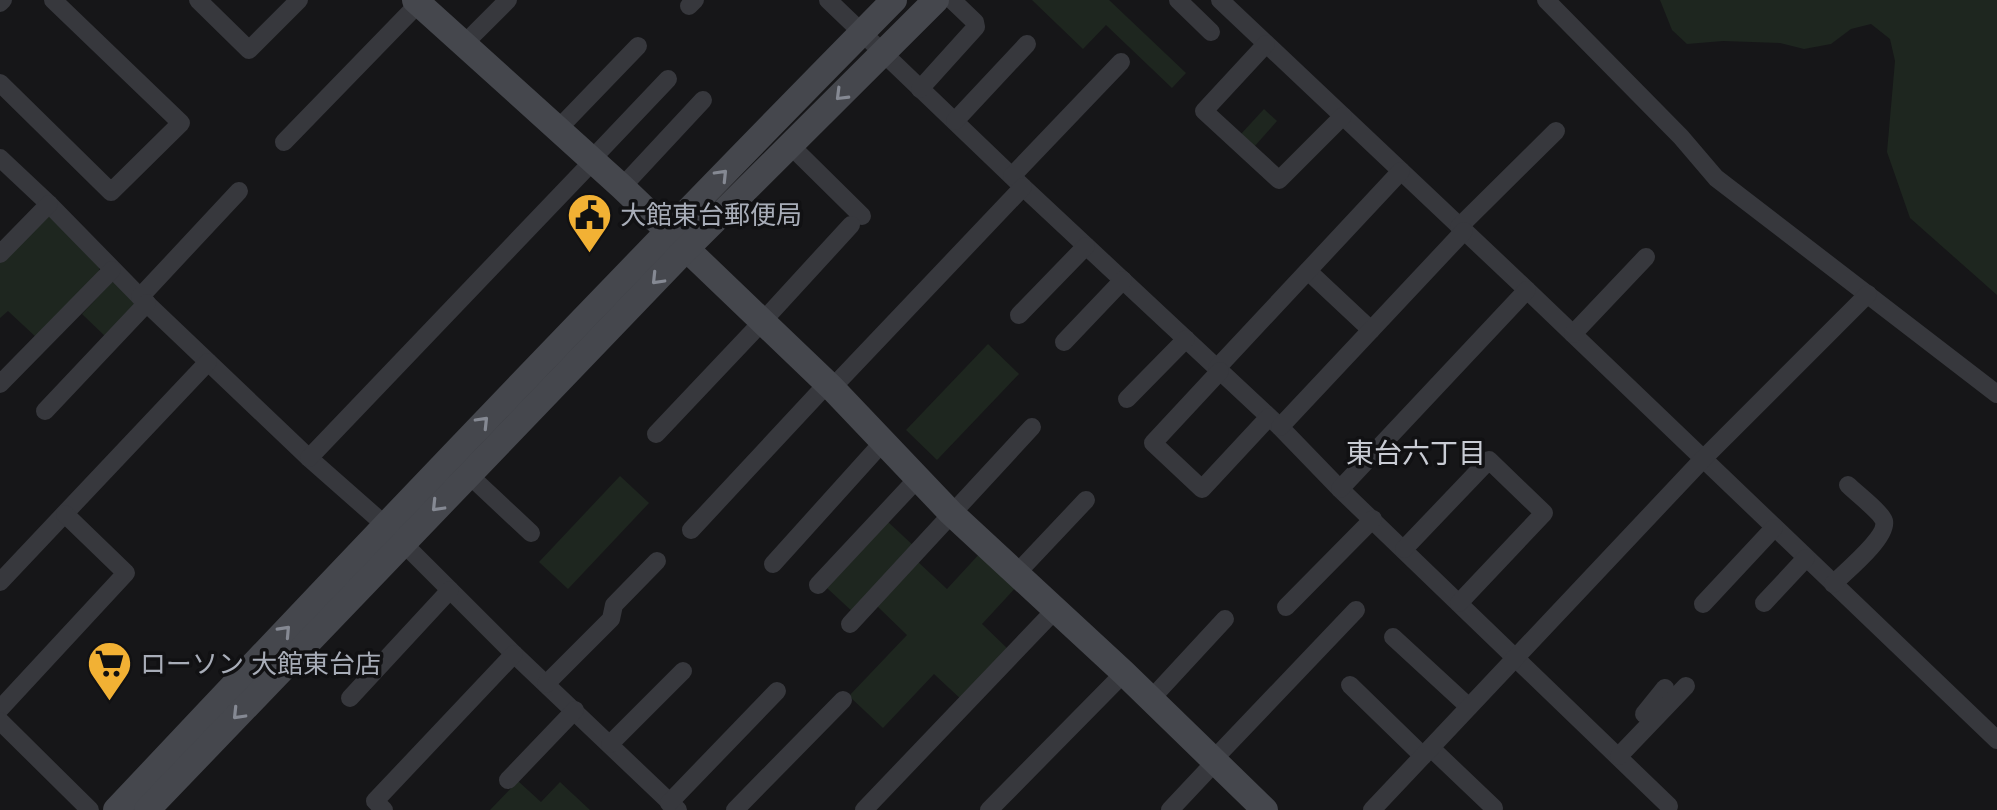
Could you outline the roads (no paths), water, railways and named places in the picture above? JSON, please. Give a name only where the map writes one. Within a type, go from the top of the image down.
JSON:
[{"type":"street","points":[[0,83],[111,192],[181,123],[53,0]]},
{"type":"street","points":[[198,0],[249,50],[299,0]]},
{"type":"street","points":[[464,44],[508,0]]},
{"type":"street","points":[[828,0],[1274,422],[1669,806]]},
{"type":"street","points":[[147,810],[393,534],[468,474],[862,32],[894,0]]},
{"type":"street","points":[[116,810],[393,534],[677,240],[790,145],[936,0]]},
{"type":"street","points":[[920,89],[976,27],[975,22],[952,0]]},
{"type":"street","points":[[1178,0],[1211,32]]},
{"type":"street","points":[[1220,0],[1997,740]]},
{"type":"street","points":[[1546,0],[1681,137],[1716,178],[1997,394]]},
{"type":"street","points":[[284,142],[422,3],[622,187],[829,386],[951,513],[1124,673],[1265,810]]},
{"type":"street","points":[[955,121],[1027,44]]},
{"type":"street","points":[[1266,44],[1204,111],[1279,180],[1343,116]]},
{"type":"street","points":[[558,129],[638,46]]},
{"type":"street","points":[[691,530],[829,386],[1017,181],[1121,62]]},
{"type":"street","points":[[309,458],[668,79]]},
{"type":"street","points":[[622,187],[703,100]]},
{"type":"street","points":[[1401,171],[1153,443],[1202,489],[1371,330],[1556,131]]},
{"type":"street","points":[[656,434],[856,220],[790,145]]},
{"type":"street","points":[[0,158],[112,270],[393,534],[674,806],[777,691]]},
{"type":"street","points":[[45,411],[239,191]]},
{"type":"street","points":[[0,254],[49,204]]},
{"type":"street","points":[[1019,315],[1086,246]]},
{"type":"street","points":[[1573,334],[1646,257]]},
{"type":"street","points":[[0,384],[112,270]]},
{"type":"street","points":[[1308,271],[1371,330]]},
{"type":"street","points":[[1064,342],[1123,280]]},
{"type":"street","points":[[1340,489],[1527,290]]},
{"type":"street","points":[[1372,810],[1703,459],[1868,294]]},
{"type":"street","points":[[1127,399],[1186,339]]},
{"type":"street","points":[[0,582],[208,362]]},
{"type":"street","points":[[850,624],[1032,427]]},
{"type":"street","points":[[773,564],[883,442]]},
{"type":"street","points":[[1404,549],[1489,460],[1544,513],[1459,603]]},
{"type":"street","points":[[468,474],[531,533]]},
{"type":"street","points":[[818,585],[918,478]]},
{"type":"street","points":[[1833,584],[1881,537],[1885,524],[1882,517],[1848,485]]},
{"type":"street","points":[[1017,573],[1086,500]]},
{"type":"street","points":[[0,709],[126,573],[65,514]]},
{"type":"street","points":[[1286,607],[1373,519]]},
{"type":"street","points":[[1703,604],[1774,528]]},
{"type":"street","points":[[1764,603],[1806,558]]},
{"type":"street","points":[[546,684],[611,619],[614,605],[657,561]]},
{"type":"street","points":[[350,698],[450,590]]},
{"type":"street","points":[[864,810],[1055,610]]},
{"type":"street","points":[[1170,810],[1356,610]]},
{"type":"street","points":[[1151,699],[1225,619]]},
{"type":"street","points":[[1393,637],[1469,707]]},
{"type":"street","points":[[383,810],[375,801],[514,654]]},
{"type":"street","points":[[610,744],[683,671]]},
{"type":"street","points":[[989,810],[1124,673]]},
{"type":"street","points":[[1350,685],[1494,808]]},
{"type":"street","points":[[1616,754],[1686,686]]},
{"type":"street","points":[[1616,754],[1665,688]]},
{"type":"street","points":[[735,810],[843,700]]},
{"type":"street","points":[[508,780],[575,710]]},
{"type":"street","points":[[0,721],[90,810]]},
{"type":"place","name":"大館東台郵便局","points":[[589,254]]},
{"type":"place","name":"ローソン 大館東台店","points":[[109,703]]},
{"type":"district","name":"東台六丁目","points":[[1416,453]]}]
